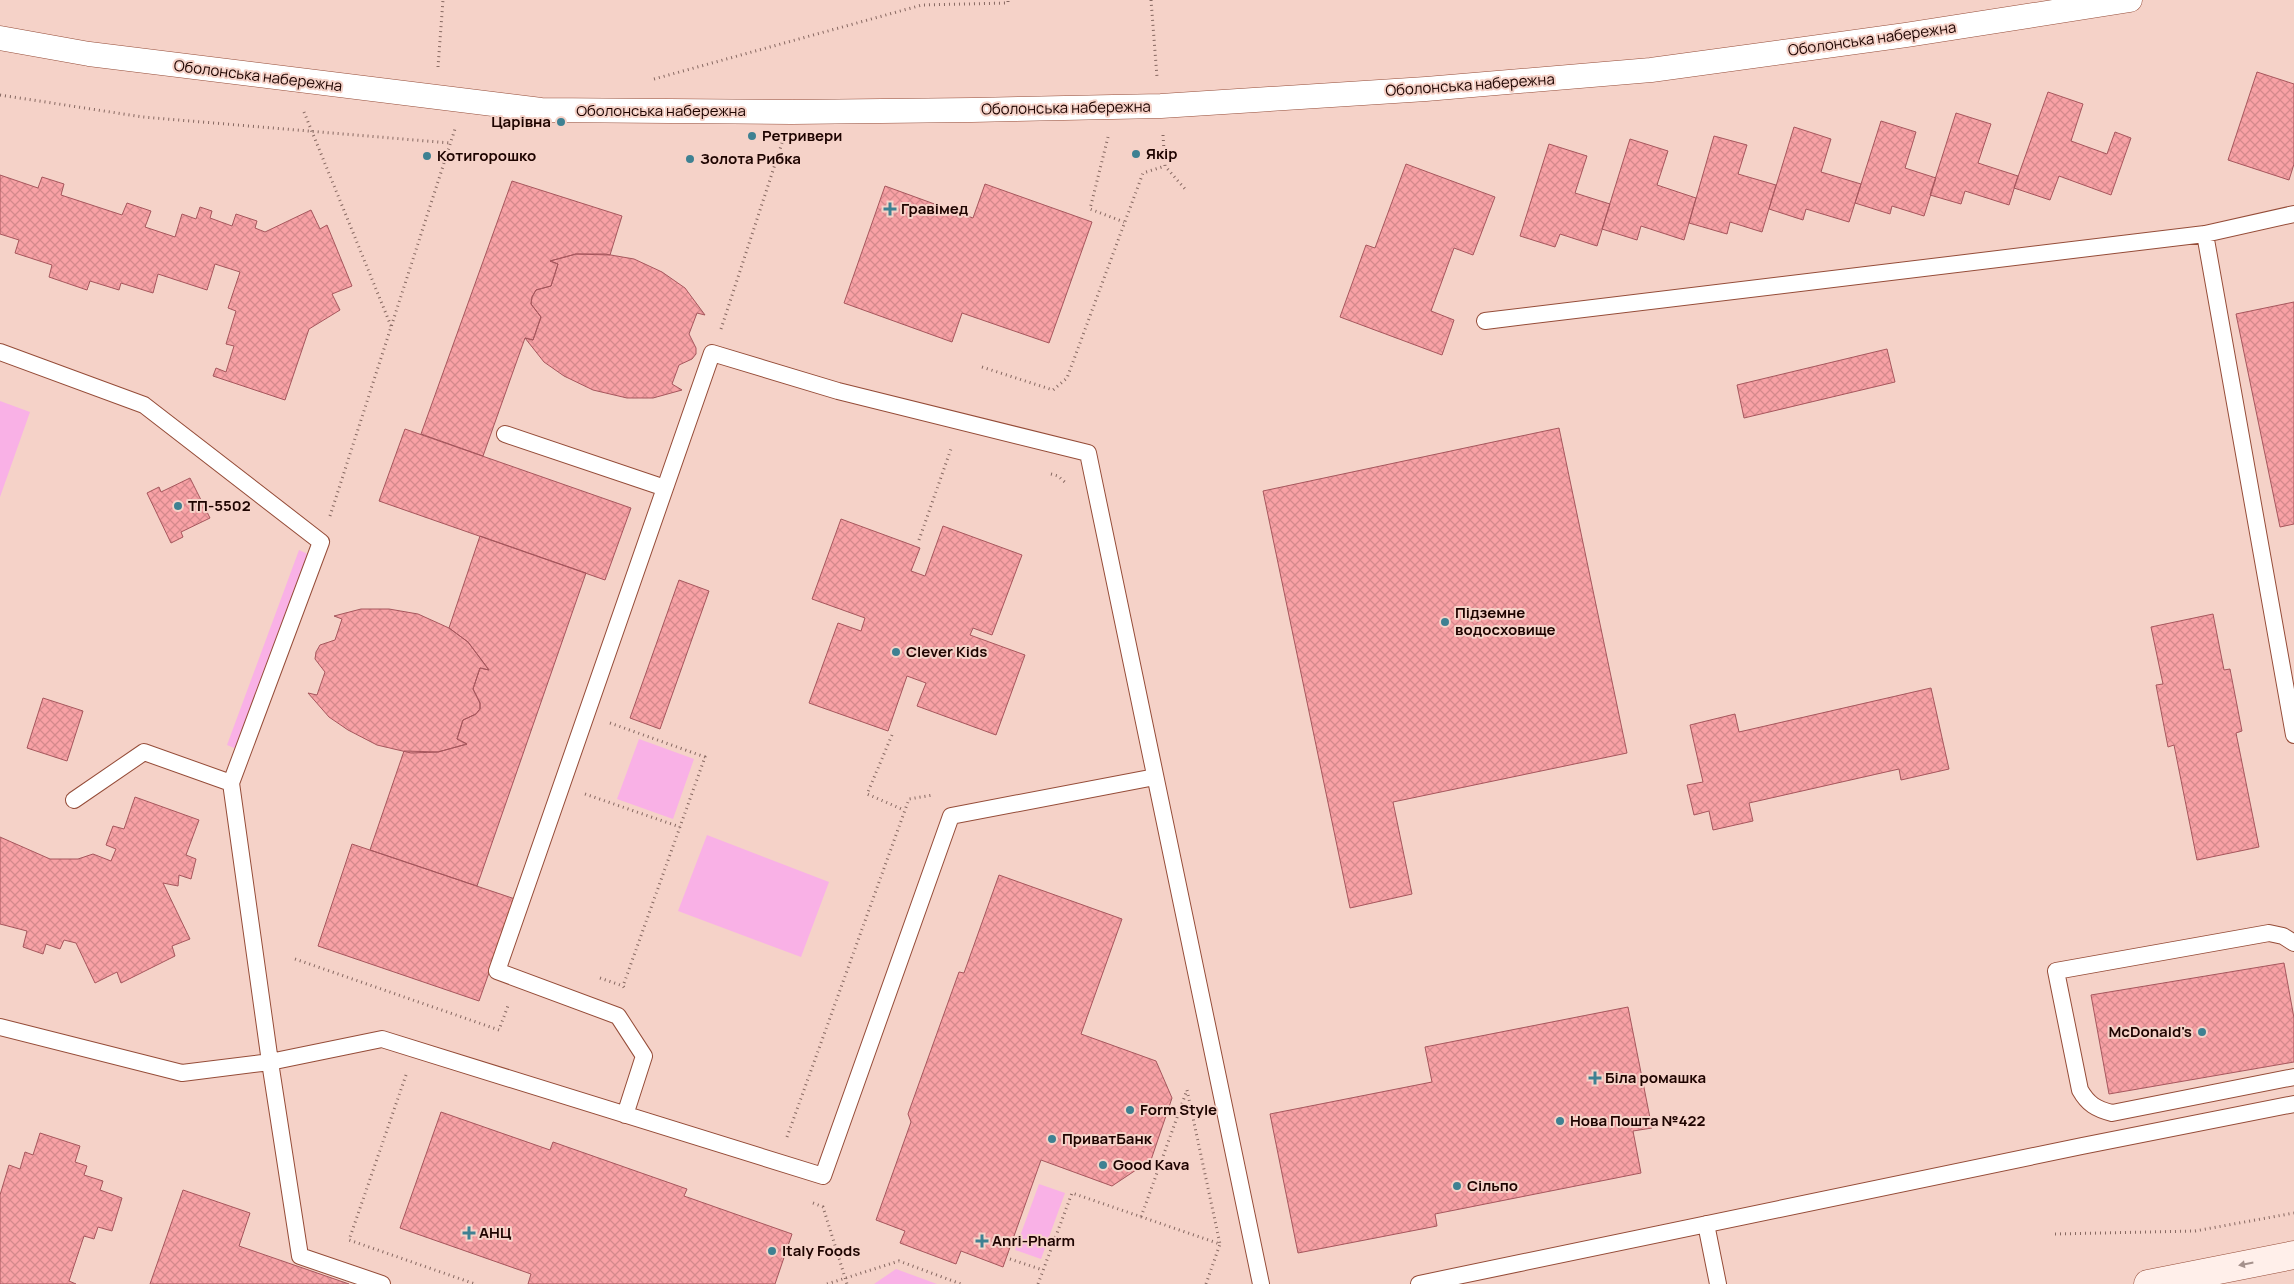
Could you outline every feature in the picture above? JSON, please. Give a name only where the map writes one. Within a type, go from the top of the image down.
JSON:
[{"type":"main road","points":[[2148,1284],[2294,1255]]},
{"type":"street","name":"Оболонська набережна","points":[[0,38],[89,54],[540,110],[792,112],[1115,107],[1161,106],[1426,89],[1651,70],[1906,35],[2130,0]]},
{"type":"lane","points":[[1485,321],[2205,234],[2294,214]]},
{"type":"lane","points":[[2205,234],[2294,735]]},
{"type":"lane","points":[[0,352],[144,406],[321,542],[231,782],[270,1062],[300,1256],[382,1284]]},
{"type":"lane","points":[[625,1115],[644,1056],[618,1016],[497,972],[712,353],[838,391],[1088,453],[1261,1284]]},
{"type":"lane","points":[[505,434],[665,488]]},
{"type":"lane","points":[[74,800],[144,752],[231,782]]},
{"type":"lane","points":[[0,1028],[182,1073],[270,1062],[382,1039],[823,1176],[951,816],[1155,777]]},
{"type":"lane","points":[[2294,943],[2283,936],[2269,933],[2056,971],[2080,1090],[2087,1102],[2099,1110],[2112,1113],[2294,1077]]},
{"type":"lane","points":[[1419,1284],[2294,1104]]},
{"type":"lane","points":[[1706,1224],[1718,1284]]},
{"type":"path","points":[[438,72],[443,0]]},
{"type":"path","points":[[646,81],[922,5],[1008,3],[1008,0]]},
{"type":"path","points":[[1151,0],[1165,166],[1184,188]]},
{"type":"path","points":[[291,80],[391,327]]},
{"type":"path","points":[[0,95],[143,117],[450,143]]},
{"type":"path","points":[[321,542],[464,102]]},
{"type":"path","points":[[1115,107],[1090,209],[1124,222]]},
{"type":"path","points":[[712,353],[792,112]]},
{"type":"path","points":[[982,367],[1052,390],[1067,378],[1143,172],[1165,166]]},
{"type":"path","points":[[919,540],[953,444],[943,441]]},
{"type":"path","points":[[1048,473],[1058,476],[1071,487]]},
{"type":"path","points":[[607,732],[613,714]]},
{"type":"path","points":[[610,723],[705,757],[623,986]]},
{"type":"path","points":[[892,735],[867,794],[904,810]]},
{"type":"path","points":[[582,803],[588,785]]},
{"type":"path","points":[[585,794],[680,827]]},
{"type":"path","points":[[777,1162],[904,810],[909,799],[938,794]]},
{"type":"path","points":[[295,959],[499,1030]]},
{"type":"path","points":[[597,977],[623,986],[628,993]]},
{"type":"path","points":[[409,1068],[349,1240],[475,1284]]},
{"type":"path","points":[[1141,1217],[1187,1090],[1220,1244],[1206,1284]]},
{"type":"path","points":[[1038,1284],[1072,1193],[1220,1244]]},
{"type":"path","points":[[805,1201],[823,1207],[847,1284]]},
{"type":"path","points":[[2055,1234],[2195,1231],[2294,1213]]},
{"type":"path","points":[[1010,1259],[1043,1270]]},
{"type":"path","points":[[827,1284],[899,1261],[961,1284]]},
{"type":"shaded area","points":[[0,401],[30,412],[0,497]]},
{"type":"shaded area","points":[[299,550],[310,555],[239,750],[227,745]]},
{"type":"shaded area","points":[[639,739],[694,759],[673,819],[617,799]]},
{"type":"shaded area","points":[[707,835],[829,882],[801,957],[678,911]]},
{"type":"shaded area","points":[[1039,1184],[1065,1193],[1041,1259],[1015,1250]]},
{"type":"shaded area","points":[[896,1269],[937,1284],[874,1284]]},
{"type":"building","points":[[2257,72],[2294,84],[2294,164],[2289,180],[2228,160]]},
{"type":"building","points":[[2048,92],[2083,104],[2071,141],[2107,154],[2115,132],[2131,138],[2111,195],[2059,176],[2050,200],[2014,188]]},
{"type":"building","points":[[1956,113],[1991,124],[1978,163],[2018,176],[2009,205],[1965,191],[1961,204],[1930,195]]},
{"type":"building","points":[[1881,121],[1916,132],[1905,168],[1936,178],[1924,216],[1892,206],[1890,214],[1855,203]]},
{"type":"building","points":[[1794,127],[1831,139],[1821,172],[1861,184],[1849,222],[1806,209],[1803,220],[1769,209]]},
{"type":"building","points":[[1714,136],[1747,145],[1738,174],[1776,185],[1762,232],[1730,222],[1727,234],[1689,223]]},
{"type":"building","points":[[1630,139],[1668,151],[1657,185],[1696,198],[1684,240],[1641,226],[1637,240],[1602,229]]},
{"type":"building","points":[[1549,144],[1587,156],[1575,193],[1610,204],[1597,246],[1560,234],[1555,247],[1520,236]]},
{"type":"building","points":[[1406,164],[1495,197],[1473,255],[1454,248],[1431,311],[1454,320],[1442,355],[1340,317],[1366,245],[1375,248]]},
{"type":"building","points":[[0,175],[38,188],[42,177],[64,184],[61,195],[122,215],[127,203],[151,211],[145,227],[175,237],[182,214],[196,219],[200,207],[212,211],[210,218],[232,226],[236,214],[257,221],[255,228],[265,232],[311,210],[320,229],[327,225],[352,286],[332,294],[340,310],[309,329],[285,400],[213,376],[216,368],[226,372],[234,346],[226,344],[236,311],[228,308],[240,272],[215,264],[207,290],[158,274],[153,293],[121,283],[119,290],[90,281],[87,290],[49,277],[52,265],[15,253],[19,240],[0,234]]},
{"type":"building","points":[[512,181],[622,216],[610,255],[576,254],[550,261],[558,264],[551,286],[536,290],[532,297],[531,304],[541,317],[533,340],[525,338],[483,456],[421,434]]},
{"type":"building","points":[[985,184],[1092,222],[1049,343],[962,313],[952,342],[844,303],[885,186],[973,218]]},
{"type":"building","points":[[576,254],[605,254],[634,259],[662,272],[685,288],[705,315],[697,313],[689,334],[696,348],[696,354],[692,359],[679,365],[672,384],[682,390],[653,398],[627,398],[593,390],[564,376],[544,362],[525,338],[533,340],[541,317],[531,304],[532,297],[536,290],[551,286],[558,264],[550,261]]},
{"type":"building","points":[[2294,302],[2294,524],[2280,527],[2236,314]]},
{"type":"building","points":[[1887,349],[1895,382],[1744,418],[1737,385]]},
{"type":"building","name":"Підземне водосховище","points":[[1559,428],[1627,753],[1393,802],[1412,894],[1350,908],[1263,491]]},
{"type":"building","points":[[405,429],[631,508],[605,580],[379,501]]},
{"type":"building","name":"ТП-5502","points":[[190,478],[210,518],[181,532],[183,537],[171,543],[147,493],[159,487],[161,492]]},
{"type":"building","points":[[841,519],[920,548],[911,571],[925,576],[943,526],[1022,555],[992,635],[973,628],[970,635],[1025,655],[996,735],[917,706],[926,683],[907,676],[888,731],[809,703],[838,623],[861,631],[865,618],[812,599]]},
{"type":"building","points":[[480,536],[586,573],[477,886],[370,850],[404,751],[438,752],[467,744],[457,739],[463,720],[476,714],[480,709],[480,703],[473,689],[480,668],[489,670],[468,642],[449,628]]},
{"type":"building","points":[[679,580],[709,591],[660,729],[630,718]]},
{"type":"building","points":[[361,609],[389,609],[418,614],[449,628],[468,642],[489,670],[480,668],[473,689],[480,703],[480,709],[476,714],[463,720],[457,739],[467,744],[438,752],[411,753],[377,745],[348,730],[329,717],[308,693],[317,695],[325,672],[315,659],[316,652],[320,645],[335,640],[342,619],[334,616]]},
{"type":"building","points":[[2213,614],[2224,670],[2230,669],[2242,731],[2236,733],[2259,847],[2197,860],[2174,745],[2168,747],[2156,685],[2163,684],[2151,627]]},
{"type":"building","points":[[1931,688],[1949,769],[1901,780],[1899,769],[1749,803],[1753,821],[1713,830],[1709,811],[1694,815],[1687,785],[1703,782],[1690,725],[1735,714],[1739,732]]},
{"type":"building","points":[[43,698],[83,711],[67,761],[27,748]]},
{"type":"building","points":[[135,797],[199,820],[186,855],[196,859],[191,879],[179,875],[178,886],[163,883],[190,939],[172,946],[175,956],[121,983],[117,972],[95,983],[76,943],[64,940],[60,949],[46,944],[43,954],[23,947],[27,931],[0,924],[0,837],[50,859],[78,859],[93,854],[111,861],[116,849],[106,845],[113,826],[124,829]]},
{"type":"building","points":[[352,844],[515,899],[479,1001],[318,946]]},
{"type":"building","points":[[999,875],[1122,919],[1081,1034],[1156,1061],[1172,1098],[1151,1160],[1112,1186],[1041,1160],[1003,1267],[961,1251],[956,1264],[900,1243],[905,1231],[876,1220],[911,1122],[908,1114],[959,972],[964,973]]},
{"type":"building","points":[[2284,963],[2294,1018],[2294,1062],[2109,1094],[2091,995]]},
{"type":"building","points":[[1628,1007],[1652,1128],[1633,1131],[1641,1173],[1435,1214],[1437,1226],[1298,1253],[1270,1114],[1432,1082],[1425,1047]]},
{"type":"building","points":[[441,1112],[550,1150],[553,1142],[687,1189],[684,1196],[792,1234],[775,1284],[528,1284],[531,1274],[400,1228]]},
{"type":"building","points":[[40,1133],[80,1146],[75,1162],[87,1166],[84,1175],[103,1181],[100,1190],[122,1198],[112,1231],[98,1227],[94,1239],[84,1236],[69,1281],[76,1284],[0,1284],[0,1195],[9,1165],[20,1169],[25,1152],[33,1155]]},
{"type":"building","points":[[183,1190],[250,1213],[239,1246],[349,1284],[150,1284]]},
{"type":"place","name":"Царівна","points":[[561,122]]},
{"type":"place","name":"Ретривери","points":[[752,136]]},
{"type":"place","name":"Якір","points":[[1136,154]]},
{"type":"place","name":"Котигорошко","points":[[427,156]]},
{"type":"place","name":"Золота Рибка","points":[[690,159]]},
{"type":"place","name":"Гравімед","points":[[890,209]]},
{"type":"place","name":"ТП-5502","points":[[178,506]]},
{"type":"place","name":"Підземне водосховище","points":[[1445,622]]},
{"type":"place","name":"Clever Kids","points":[[896,652]]},
{"type":"place","name":"McDonald's","points":[[2202,1032]]},
{"type":"place","name":"Біла ромашка","points":[[1595,1078]]},
{"type":"place","name":"Form Style","points":[[1130,1110]]},
{"type":"place","name":"Нова Пошта №422","points":[[1560,1121]]},
{"type":"place","name":"ПриватБанк","points":[[1052,1139]]},
{"type":"place","name":"Good Kava","points":[[1103,1165]]},
{"type":"place","name":"Сільпо","points":[[1457,1186]]},
{"type":"place","name":"АНЦ","points":[[469,1233]]},
{"type":"place","name":"Anri-Pharm","points":[[982,1241]]},
{"type":"place","name":"Italy Foods","points":[[772,1251]]}]
